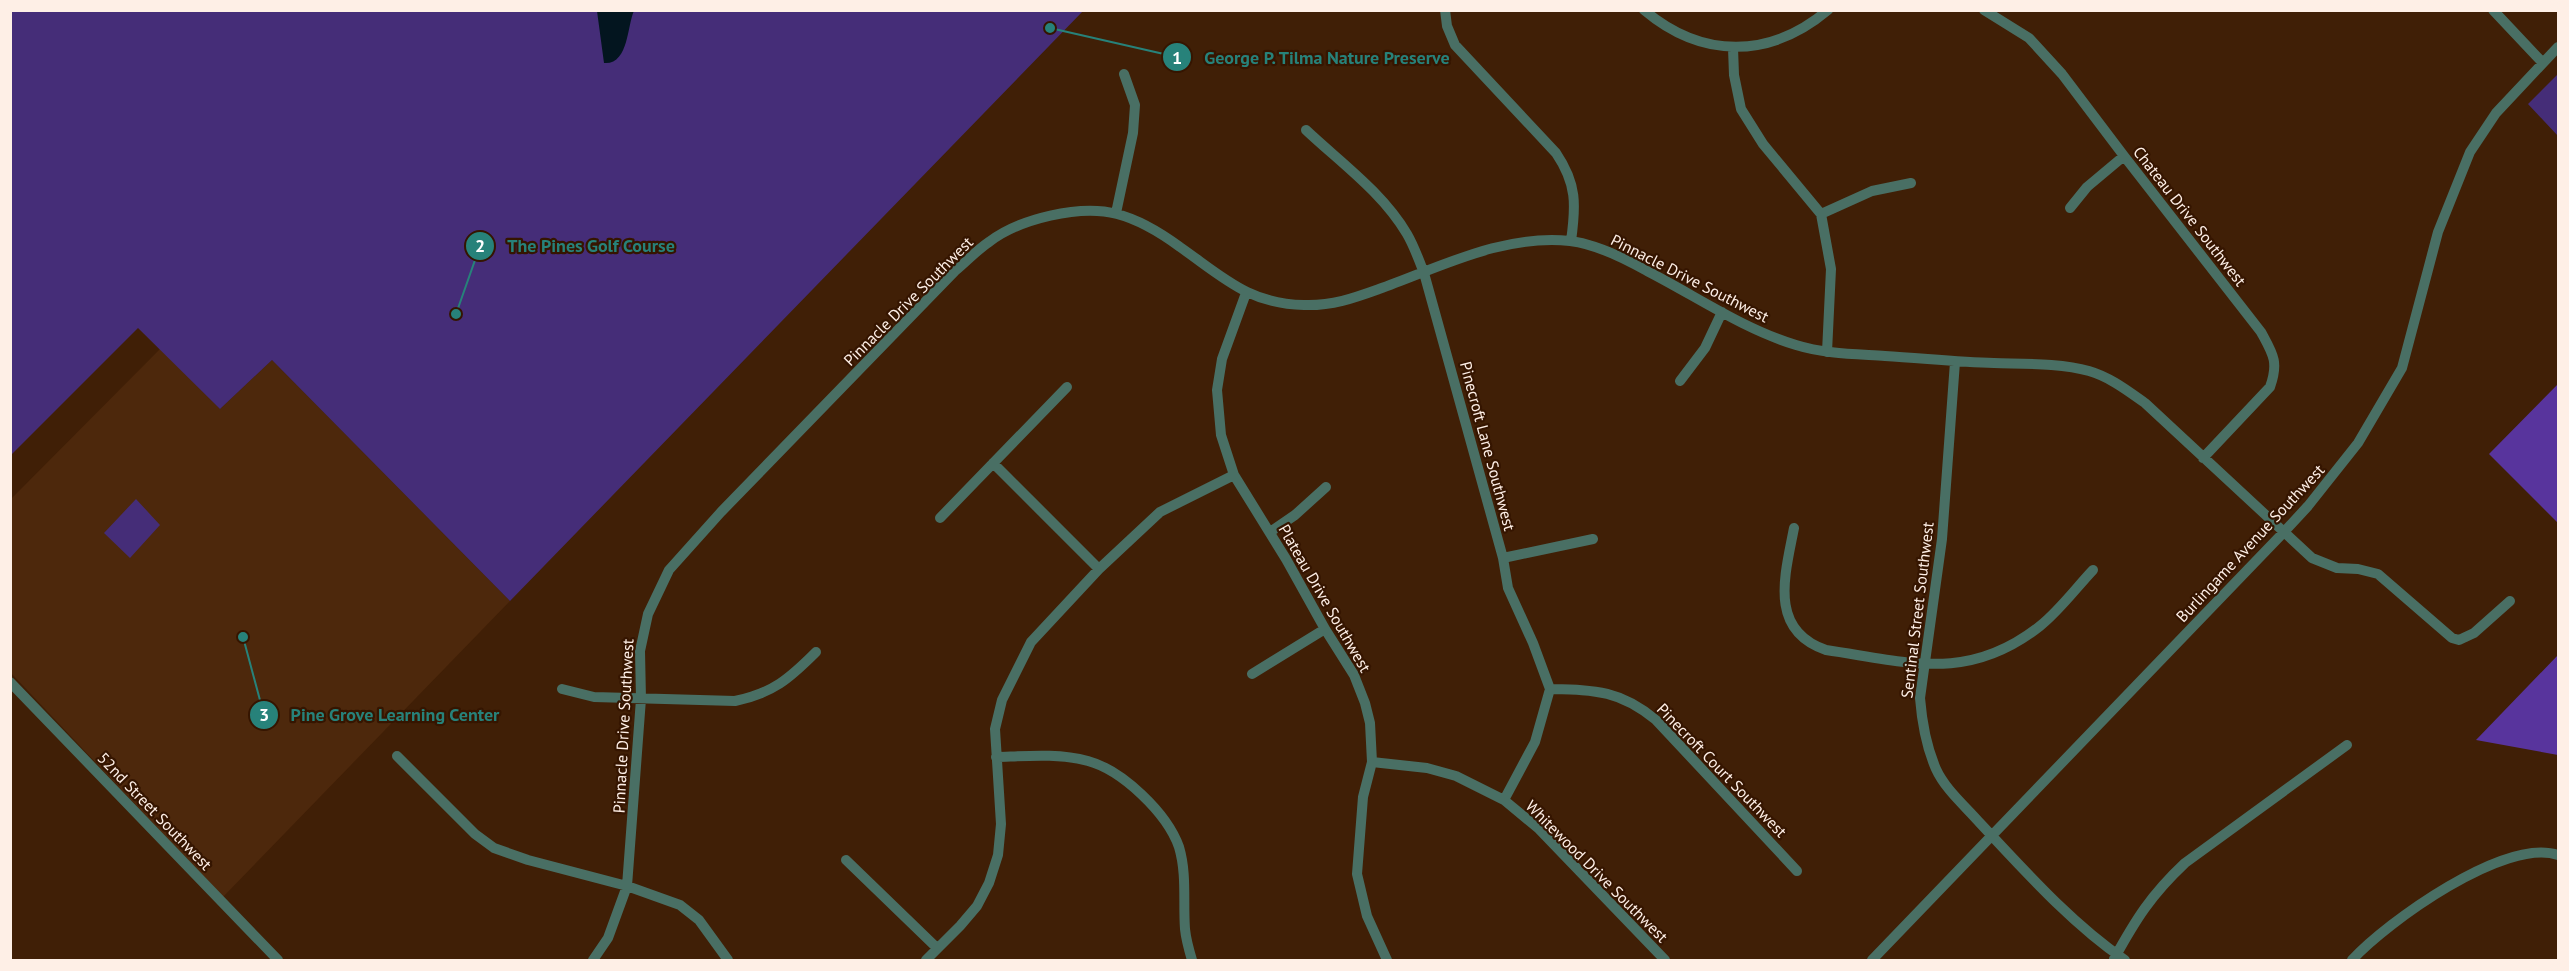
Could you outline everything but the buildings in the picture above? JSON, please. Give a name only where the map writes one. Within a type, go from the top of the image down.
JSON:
[{"type":"street","points":[[1445,10],[1447,26],[1455,45],[1556,153],[1566,167],[1574,188],[1575,213],[1571,241]]},
{"type":"street","points":[[1644,10],[1662,25],[1694,40],[1712,46],[1734,48],[1765,43],[1792,35],[1828,10]]},
{"type":"street","name":"Chateau Drive Southwest","points":[[1984,10],[2029,38],[2062,74],[2261,332],[2274,355],[2275,373],[2270,387],[2204,458]]},
{"type":"street","points":[[2493,10],[2542,62]]},
{"type":"street","name":"Burlingame Avenue Southwest","points":[[1872,960],[2283,533],[2308,506],[2358,443],[2402,368],[2438,232],[2470,152],[2496,112],[2559,46]]},
{"type":"street","points":[[1734,48],[1734,75],[1741,109],[1763,144],[1821,214],[1832,269],[1827,352]]},
{"type":"street","points":[[1116,213],[1132,133],[1135,105],[1124,75]]},
{"type":"street","name":"Pinecroft Lane Southwest","points":[[1305,130],[1360,179],[1386,206],[1407,235],[1424,273],[1503,558],[1508,588],[1533,643],[1550,689]]},
{"type":"street","points":[[2070,208],[2087,187],[2124,156]]},
{"type":"street","points":[[1821,214],[1872,191],[1911,183]]},
{"type":"street","name":"Pinnacle Drive Southwest","points":[[593,960],[608,938],[627,886],[641,699],[640,651],[648,614],[669,570],[721,512],[955,271],[990,240],[1024,222],[1058,214],[1116,213],[1158,232],[1246,293],[1288,304],[1327,304],[1346,301],[1467,255],[1501,245],[1571,241],[1630,262],[1747,325],[1795,345],[1827,352],[1955,362],[2034,364],[2090,371],[2120,385],[2145,403],[2312,558],[2337,568],[2378,574],[2446,633],[2459,640],[2474,633],[2510,601]]},
{"type":"street","name":"Plateau Drive Southwest","points":[[1246,293],[1222,359],[1217,390],[1221,435],[1234,476],[1270,532],[1354,675],[1365,703],[1370,723],[1372,762],[1363,797],[1357,874],[1367,916],[1387,960]]},
{"type":"street","points":[[1680,381],[1705,348],[1722,312]]},
{"type":"street","name":"Sentinal Street Southwest","points":[[1955,362],[1942,539],[1920,698],[1922,723],[1937,771],[1956,797],[2073,917],[2118,958]]},
{"type":"street","points":[[940,518],[1067,387]]},
{"type":"street","points":[[993,463],[1099,569]]},
{"type":"street","points":[[926,960],[977,906],[989,883],[998,855],[1001,824],[995,729],[1002,700],[1031,642],[1099,569],[1160,512],[1234,476]]},
{"type":"street","points":[[1270,532],[1295,515],[1326,487]]},
{"type":"street","points":[[1794,528],[1785,596],[1787,616],[1793,628],[1813,646],[1826,650],[1926,664],[1965,663],[2008,649],[2042,625],[2093,570]]},
{"type":"street","points":[[1503,558],[1593,538]]},
{"type":"street","points":[[1252,674],[1325,629]]},
{"type":"street","points":[[562,689],[594,697],[735,700],[754,697],[780,685],[816,652]]},
{"type":"street","name":"52nd Street Southwest","points":[[10,682],[278,960]]},
{"type":"street","points":[[1504,800],[1535,742],[1550,689]]},
{"type":"street","name":"Pinecroft Court Southwest","points":[[1550,689],[1604,692],[1620,696],[1642,709],[1656,720],[1797,871]]},
{"type":"street","points":[[2118,958],[2141,910],[2185,863],[2347,745]]},
{"type":"street","points":[[996,757],[1047,755],[1090,761],[1113,774],[1152,804],[1178,846],[1185,885],[1185,929],[1192,960]]},
{"type":"street","points":[[398,756],[475,834],[494,848],[528,860],[627,886],[680,905],[699,920],[728,960]]},
{"type":"street","name":"Whitewood Drive Southwest","points":[[1372,762],[1427,768],[1456,776],[1504,800],[1539,829],[1665,960]]},
{"type":"street","points":[[2352,960],[2396,920],[2474,873],[2508,858],[2552,853],[2559,855]]},
{"type":"street","points":[[846,860],[938,948]]},
{"type":"shaded area","points":[[11,11],[1083,11],[510,601],[272,360],[220,409],[138,328],[11,455]]},
{"type":"shaded area","points":[[2558,74],[2558,136],[2528,104]]},
{"type":"shaded area","points":[[160,349],[220,409],[272,360],[510,601],[223,897],[11,673],[11,499]]},
{"type":"shaded area","points":[[2558,384],[2558,523],[2489,454]]},
{"type":"shaded area","points":[[136,499],[160,525],[130,558],[104,533]]},
{"type":"shaded area","points":[[2558,655],[2558,755],[2476,740]]},
{"type":"water","points":[[597,11],[634,11],[623,51],[612,62],[604,63]]},
{"type":"place","name":"George P. Tilma Nature Preserve","points":[[1050,28]]},
{"type":"place","name":"The Pines Golf Course","points":[[456,314]]},
{"type":"place","name":"Pine Grove Learning Center","points":[[243,637]]}]
